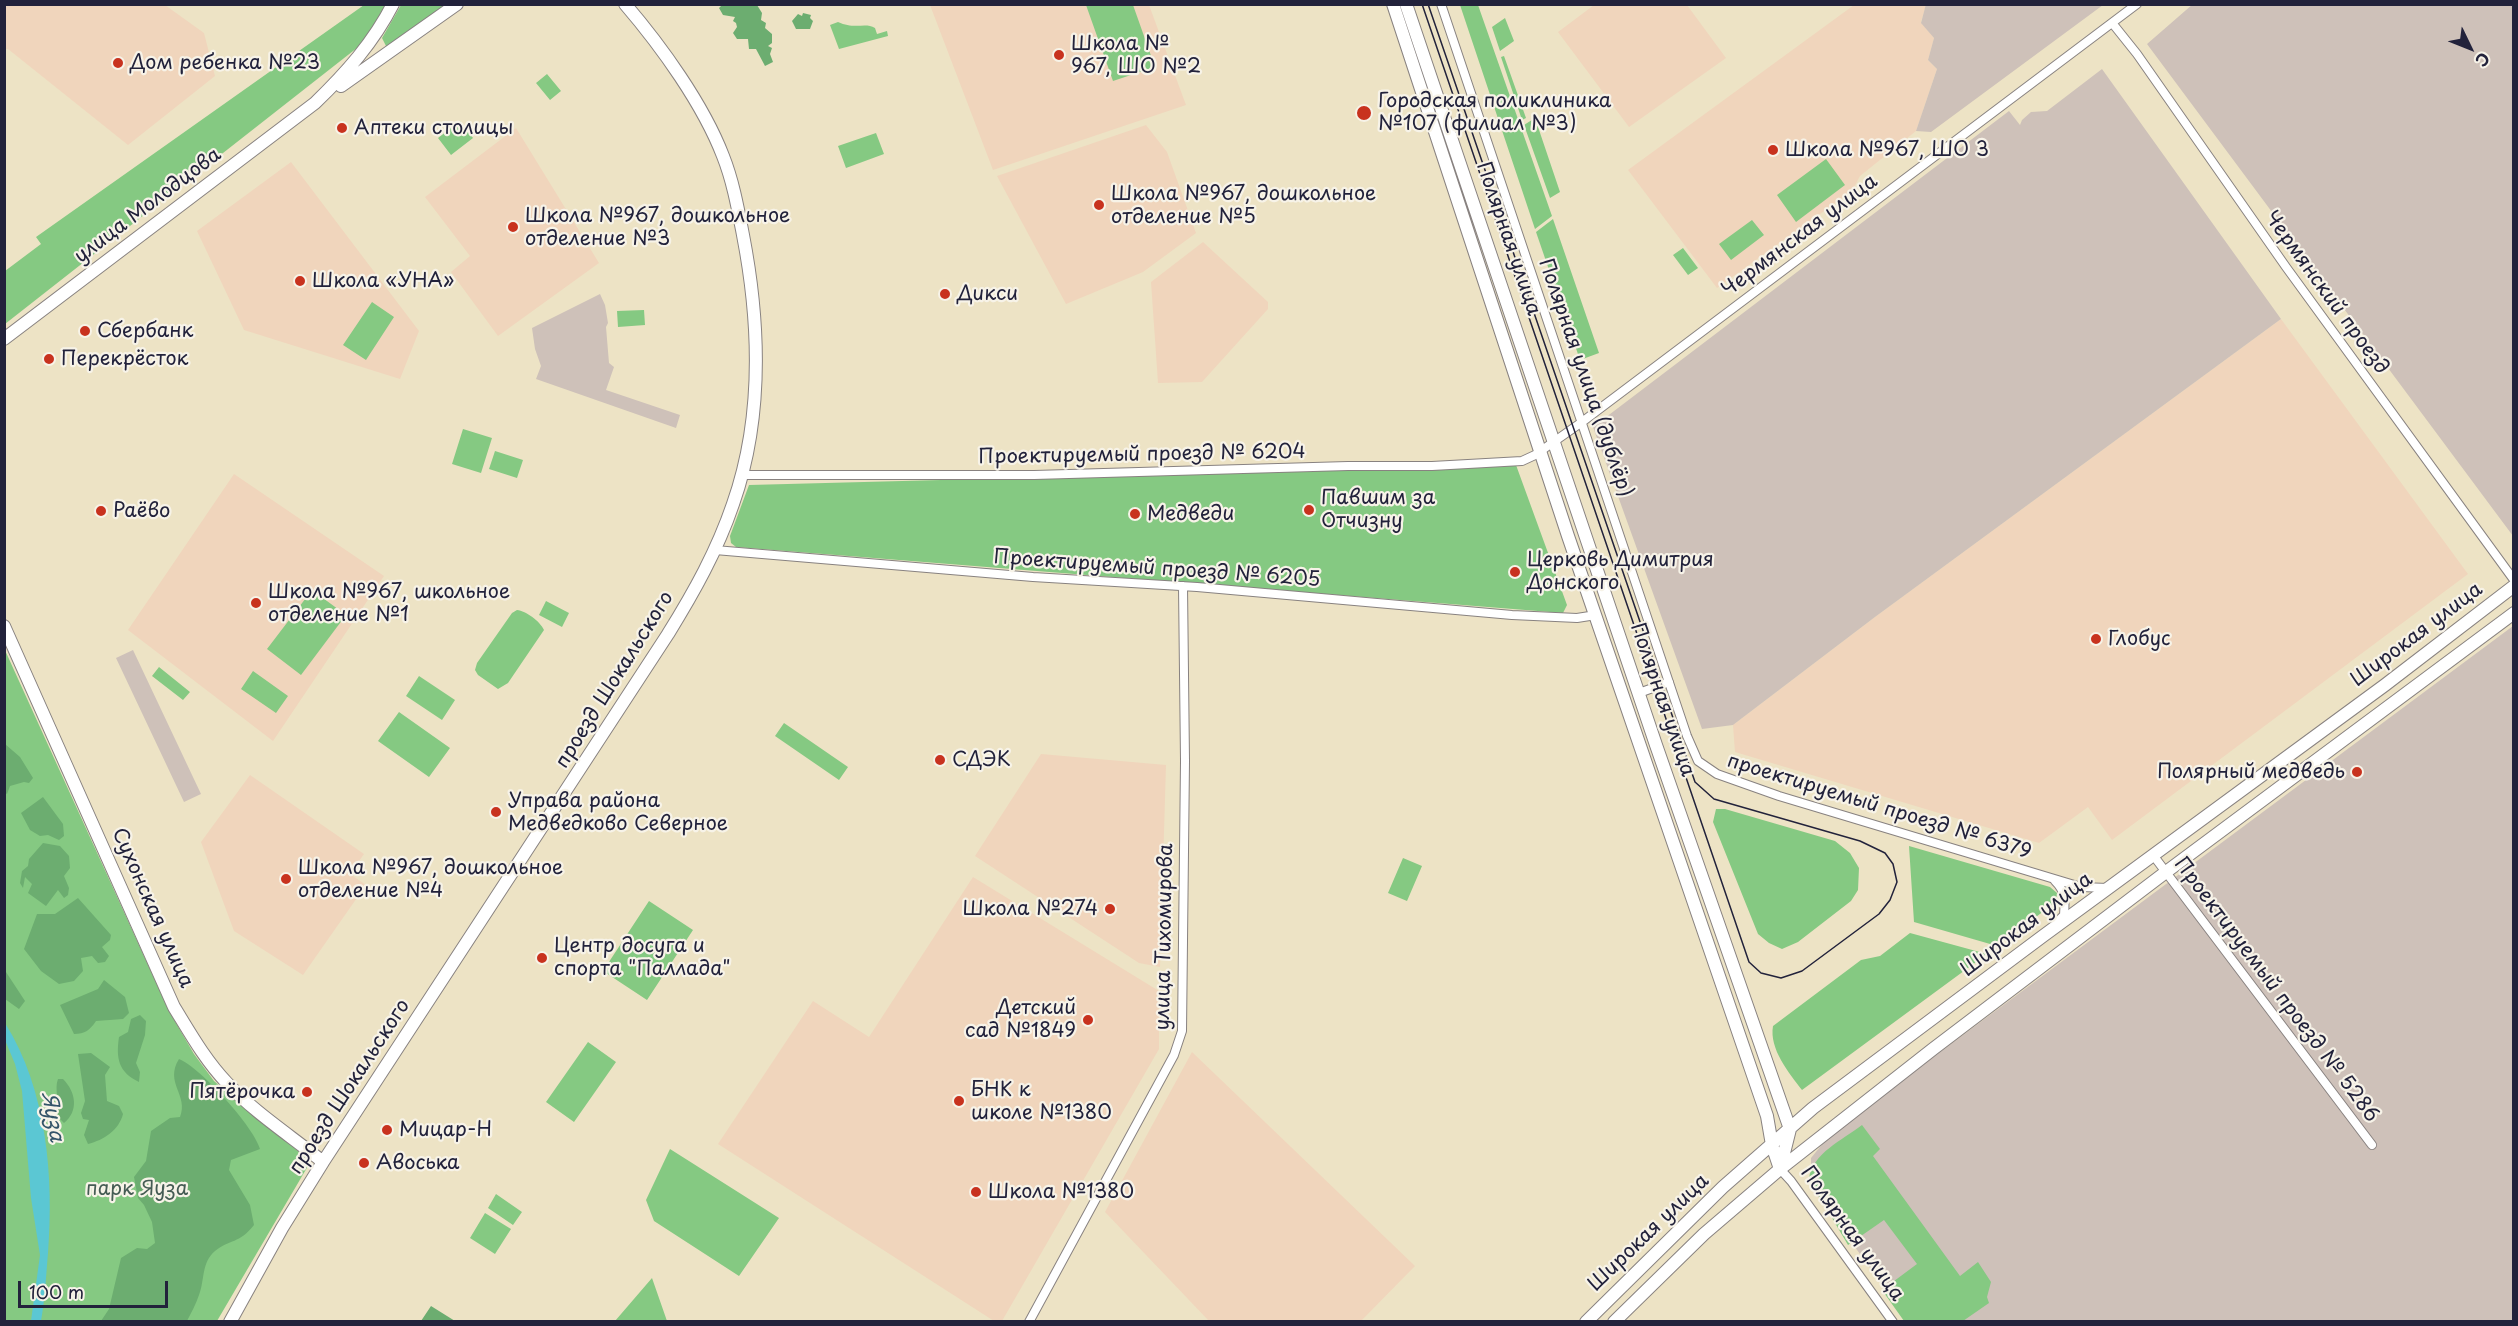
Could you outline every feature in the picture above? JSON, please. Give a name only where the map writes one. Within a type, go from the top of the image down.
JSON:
[{"type":"main road","name":"улица Молодцова","points":[[315,103],[358,59],[379,32],[393,4]]},
{"type":"main road","name":"улица Молодцова","points":[[4,339],[315,103],[457,4]]},
{"type":"main road","name":"проезд Шокальского","points":[[230,1322],[282,1228],[323,1162],[638,682],[692,595],[715,550],[734,503],[741,475],[755,383],[756,329],[751,274],[729,172],[716,140],[678,75],[660,48],[624,4]]},
{"type":"main road","name":"Полярная улица","points":[[1393,4],[1541,452],[1767,1116],[1772,1145],[1780,1169]]},
{"type":"main road","name":"Полярная улица","points":[[1406,4],[1790,1129],[1780,1169]]},
{"type":"main road","points":[[379,32],[379,45],[382,48],[393,49]]},
{"type":"main road","name":"Широкая улица","points":[[1586,1322],[1723,1187],[1813,1108],[2385,685],[2514,586]]},
{"type":"main road","name":"Широкая улица","points":[[1614,1322],[1704,1234],[1780,1169],[1933,1049],[2166,872],[2514,613]]},
{"type":"main road","name":"Сухонская улица","points":[[4,626],[174,1007],[199,1048],[227,1083],[323,1162]]},
{"type":"street","name":"Полярная улица (дублёр)","points":[[1441,4],[1687,736],[1698,761]]},
{"type":"street","name":"Чермянская улица","points":[[1541,452],[2137,4]]},
{"type":"street","name":"Чермянский проезд","points":[[2113,24],[2138,54],[2293,276],[2514,580]]},
{"type":"street","name":"Проектируемый проезд № 6204","points":[[741,475],[1034,475],[1348,466],[1432,466],[1522,460],[1541,452]]},
{"type":"street","name":"Проектируемый проезд № 6205","points":[[715,550],[1026,577],[1183,586],[1512,615],[1577,618],[1596,615]]},
{"type":"street","name":"улица Тихомирова","points":[[1029,1322],[1174,1055],[1182,1031],[1185,771],[1183,586]]},
{"type":"street","points":[[1640,693],[1670,682]]},
{"type":"street","name":"проектируемый проезд № 6379","points":[[1698,761],[1717,774],[1779,796],[2081,887],[2108,888]]},
{"type":"street","name":"Проектируемый проезд № 5286","points":[[2153,855],[2372,1145]]},
{"type":"street","name":"проектируемый проезд № 6379","points":[[2043,936],[2064,915],[2063,889],[2053,879]]},
{"type":"street","name":"Полярная улица","points":[[1780,1169],[1791,1180],[1893,1322]]},
{"type":"shaded area","points":[[1926,4],[2103,5],[1931,132],[1916,131],[1937,69],[1928,60],[1934,38],[1921,23]]},
{"type":"shaded area","points":[[2193,4],[2513,5],[2513,536],[2147,44]]},
{"type":"shaded area","name":"Дом ребенка №23","points":[[4,5],[165,5],[204,33],[215,76],[128,145],[8,49],[5,49]]},
{"type":"shaded area","name":"Школа № 967, ШО №2","points":[[930,5],[1149,5],[1186,105],[993,170]]},
{"type":"shaded area","points":[[1594,5],[1687,5],[1726,58],[1629,127],[1558,32]]},
{"type":"shaded area","name":"Школа №967, ШО 3","points":[[1854,5],[1926,5],[1921,22],[1934,38],[1928,60],[1937,69],[1916,131],[1860,176],[1852,191],[1717,288],[1628,170]]},
{"type":"shaded area","points":[[2102,69],[2281,319],[1875,617],[1733,725],[1702,729],[1593,427],[2009,111],[2020,125],[2031,112],[2047,111]]},
{"type":"shaded area","name":"Школа №967, дошкольное отделение №5","points":[[1146,125],[1167,152],[1196,233],[1143,272],[1066,304],[997,176]]},
{"type":"shaded area","name":"Школа №967, дошкольное отделение №3","points":[[516,128],[599,263],[498,336],[451,272],[470,256],[425,197]]},
{"type":"shaded area","name":"Школа «УНА»","points":[[291,162],[419,331],[400,379],[244,330],[197,231]]},
{"type":"shaded area","name":"Школа №967, дошкольное отделение №5","points":[[1203,242],[1268,302],[1268,309],[1202,382],[1158,383],[1151,282]]},
{"type":"shaded area","points":[[600,294],[605,305],[608,323],[606,327],[609,363],[614,367],[606,390],[680,415],[676,428],[536,379],[541,366],[535,349],[532,328]]},
{"type":"shaded area","points":[[2281,319],[2468,574],[2112,840],[2088,807],[2039,843],[1735,752],[1733,725],[1875,617]]},
{"type":"shaded area","name":"Школа №967, школьное отделение №1","points":[[234,474],[384,576],[273,741],[128,630]]},
{"type":"shaded area","points":[[2513,626],[2513,1321],[1909,1321],[1811,1187],[1811,1158],[1824,1142],[1916,1070]]},
{"type":"shaded area","points":[[133,650],[201,794],[184,802],[116,658]]},
{"type":"shaded area","name":"Школа №274","points":[[1041,754],[1166,765],[1160,967],[1139,963],[975,856]]},
{"type":"shaded area","name":"Школа №967, дошкольное отделение №4","points":[[250,775],[364,854],[350,874],[366,885],[303,975],[234,931],[201,842]]},
{"type":"shaded area","points":[[973,877],[1159,991],[1159,1049],[1002,1321],[994,1321],[718,1144],[813,1001],[869,1037]]},
{"type":"shaded area","points":[[1192,1052],[1415,1266],[1361,1321],[1209,1321],[1105,1212]]},
{"type":"green space","points":[[364,5],[385,5],[371,35],[362,44],[5,324],[5,271],[41,244],[36,237]]},
{"type":"green space","points":[[401,5],[449,5],[391,46],[386,46],[382,38]]},
{"type":"green space","points":[[722,5],[757,5],[762,13],[761,20],[766,23],[765,28],[772,34],[772,43],[768,46],[772,48],[770,54],[773,62],[765,66],[756,49],[749,49],[748,39],[737,39],[733,33],[737,27],[733,21],[735,17],[723,15],[719,8]]},
{"type":"green space","points":[[1086,5],[1133,5],[1155,67],[1113,81]]},
{"type":"green space","points":[[1460,5],[1478,5],[1552,216],[1535,229]]},
{"type":"green space","points":[[803,13],[811,15],[810,18],[813,21],[810,29],[796,29],[792,21],[798,14],[802,16]]},
{"type":"green space","points":[[1505,18],[1514,41],[1500,51],[1492,27]]},
{"type":"green space","points":[[838,22],[871,26],[875,28],[877,34],[887,31],[888,36],[839,49],[830,25]]},
{"type":"green space","points":[[1504,56],[1526,118],[1522,120],[1501,57]]},
{"type":"green space","points":[[547,74],[561,91],[550,100],[536,83]]},
{"type":"green space","points":[[1535,118],[1560,192],[1550,198],[1524,125]]},
{"type":"green space","points":[[460,121],[473,138],[451,155],[438,138]]},
{"type":"green space","points":[[876,133],[884,154],[846,168],[838,146]]},
{"type":"green space","points":[[1826,159],[1845,185],[1796,222],[1777,195]]},
{"type":"green space","points":[[1553,219],[1599,353],[1580,360],[1536,232]]},
{"type":"green space","points":[[1752,220],[1764,235],[1731,260],[1719,244]]},
{"type":"green space","points":[[1683,248],[1698,268],[1688,275],[1673,255]]},
{"type":"green space","points":[[372,302],[394,317],[366,360],[343,345]]},
{"type":"green space","points":[[644,310],[645,325],[618,327],[617,311]]},
{"type":"green space","points":[[463,429],[492,438],[481,473],[452,464]]},
{"type":"green space","points":[[495,451],[523,460],[517,478],[489,469]]},
{"type":"green space","points":[[1516,465],[1567,605],[1563,613],[736,547],[731,543],[730,536],[749,485]]},
{"type":"green space","points":[[312,590],[346,615],[301,675],[267,649]]},
{"type":"green space","points":[[546,601],[569,613],[562,627],[539,615]]},
{"type":"green space","points":[[517,610],[532,617],[544,630],[508,683],[498,689],[478,675],[475,670],[477,663],[512,613]]},
{"type":"green space","name":"парк Яуза","points":[[4,648],[169,1011],[194,1054],[214,1081],[304,1156],[308,1166],[217,1321],[5,1321]]},
{"type":"green space","points":[[159,667],[190,692],[183,700],[152,676]]},
{"type":"green space","points":[[253,671],[288,696],[276,713],[241,689]]},
{"type":"green space","points":[[419,676],[455,700],[442,720],[406,696]]},
{"type":"green space","points":[[399,712],[450,748],[429,777],[378,741]]},
{"type":"green space","points":[[784,723],[848,767],[839,780],[775,736]]},
{"type":"green space","points":[[5,744],[20,757],[33,778],[29,783],[10,786],[7,794],[4,792]]},
{"type":"green space","points":[[43,797],[63,824],[64,836],[59,840],[48,835],[40,836],[30,830],[21,813]]},
{"type":"green space","points":[[1716,809],[1725,809],[1835,841],[1850,853],[1859,868],[1858,890],[1851,901],[1798,942],[1782,949],[1769,943],[1758,934],[1713,822]]},
{"type":"green space","points":[[43,843],[60,846],[69,856],[70,868],[64,876],[69,888],[68,895],[64,898],[58,890],[46,906],[28,893],[32,884],[25,877],[23,888],[20,883],[22,871],[28,866],[29,859]]},
{"type":"green space","points":[[1909,846],[2050,887],[2057,893],[2056,902],[1997,946],[1914,922]]},
{"type":"green space","points":[[1403,858],[1422,866],[1407,901],[1388,893]]},
{"type":"green space","points":[[78,898],[111,935],[110,940],[102,947],[109,956],[105,962],[98,963],[92,956],[81,958],[83,971],[74,981],[59,984],[41,971],[24,949],[37,914],[55,914]]},
{"type":"green space","points":[[649,901],[693,930],[647,1000],[603,971]]},
{"type":"green space","points":[[1910,933],[1987,954],[1802,1090],[1777,1052],[1773,1026],[1861,960],[1880,956]]},
{"type":"green space","points":[[4,969],[25,1001],[19,1009],[5,999]]},
{"type":"green space","points":[[104,980],[125,997],[129,1013],[123,1019],[96,1021],[87,1031],[74,1034],[60,1005],[98,989]]},
{"type":"green space","points":[[140,1015],[146,1021],[145,1035],[136,1063],[140,1072],[139,1082],[123,1069],[118,1058],[118,1051],[119,1037],[128,1032],[131,1019]]},
{"type":"green space","points":[[588,1042],[616,1062],[574,1122],[546,1102]]},
{"type":"green space","points":[[91,1053],[110,1067],[105,1075],[107,1101],[119,1106],[123,1114],[118,1125],[110,1134],[88,1144],[84,1135],[89,1120],[83,1119],[81,1113],[85,1101],[78,1054]]},
{"type":"green space","points":[[179,1059],[200,1074],[226,1099],[256,1139],[260,1149],[231,1160],[229,1170],[250,1205],[254,1225],[244,1235],[220,1247],[207,1261],[198,1298],[187,1321],[101,1321],[109,1309],[121,1258],[137,1248],[147,1249],[155,1243],[152,1222],[138,1198],[134,1177],[146,1161],[151,1131],[170,1118],[180,1117],[182,1102],[174,1075]]},
{"type":"green space","points":[[58,1079],[63,1079],[67,1084],[74,1101],[72,1113],[64,1123],[56,1115]]},
{"type":"green space","points":[[1862,1125],[1880,1149],[1873,1156],[1960,1276],[1978,1262],[1991,1282],[1987,1297],[1989,1303],[1963,1321],[1904,1321],[1882,1290],[1917,1264],[1884,1220],[1848,1245],[1809,1179],[1811,1170],[1822,1154]]},
{"type":"green space","points":[[670,1149],[779,1218],[739,1276],[654,1221],[646,1200]]},
{"type":"green space","points":[[496,1194],[522,1212],[513,1225],[488,1208]]},
{"type":"green space","points":[[485,1213],[511,1229],[495,1254],[470,1238]]},
{"type":"green space","points":[[652,1278],[667,1321],[615,1321]]},
{"type":"green space","points":[[431,1306],[455,1321],[421,1321]]},
{"type":"water","points":[[5,1023],[19,1049],[39,1105],[48,1164],[50,1224],[41,1321],[31,1321],[40,1255],[31,1198],[22,1091],[15,1064],[5,1040]]},
{"type":"tram line","points":[[1422,4],[1749,962],[1761,973],[1781,978],[1802,971],[1879,914],[1890,900],[1897,882],[1893,864],[1885,853],[1860,841],[1714,799],[1695,782],[1428,4]]},
{"type":"place","name":"Школа № 967, ШО №2","points":[[1059,55]]},
{"type":"place","name":"Дом ребенка №23","points":[[118,63]]},
{"type":"place","name":"Городская поликлиника №107 (филиал №3)","points":[[1364,113]]},
{"type":"place","name":"Аптеки столицы","points":[[342,128]]},
{"type":"place","name":"Школа №967, ШО 3","points":[[1773,150]]},
{"type":"place","name":"Школа №967, дошкольное отделение №5","points":[[1099,205]]},
{"type":"place","name":"Школа №967, дошкольное отделение №3","points":[[513,227]]},
{"type":"place","name":"Школа «УНА»","points":[[300,281]]},
{"type":"place","name":"Дикси","points":[[945,294]]},
{"type":"place","name":"Сбербанк","points":[[85,331]]},
{"type":"place","name":"Перекрёсток","points":[[49,359]]},
{"type":"place","name":"Павшим за Отчизну","points":[[1309,510]]},
{"type":"place","name":"Раёво","points":[[101,511]]},
{"type":"place","name":"Медведи","points":[[1135,514]]},
{"type":"place","name":"Церковь Димитрия Донского","points":[[1515,572]]},
{"type":"place","name":"Школа №967, школьное отделение №1","points":[[256,603]]},
{"type":"place","name":"Глобус","points":[[2096,639]]},
{"type":"place","name":"СДЭК","points":[[940,760]]},
{"type":"place","name":"Полярный медведь","points":[[2357,772]]},
{"type":"place","name":"Управа района Медведково Северное","points":[[496,812]]},
{"type":"place","name":"Школа №967, дошкольное отделение №4","points":[[286,879]]},
{"type":"place","name":"Школа №274","points":[[1110,909]]},
{"type":"place","name":"Центр досуга и спорта \"Паллада\"","points":[[542,958]]},
{"type":"place","name":"Детский сад №1849","points":[[1088,1020]]},
{"type":"place","name":"Пятёрочка","points":[[307,1092]]},
{"type":"place","name":"БНК к школе №1380","points":[[959,1101]]},
{"type":"place","name":"Мицар-Н","points":[[387,1130]]},
{"type":"place","name":"Авоська","points":[[364,1163]]},
{"type":"place","name":"Школа №1380","points":[[976,1192]]},
{"type":"water label","name":"Яуза","points":[[52,1117]]}]
